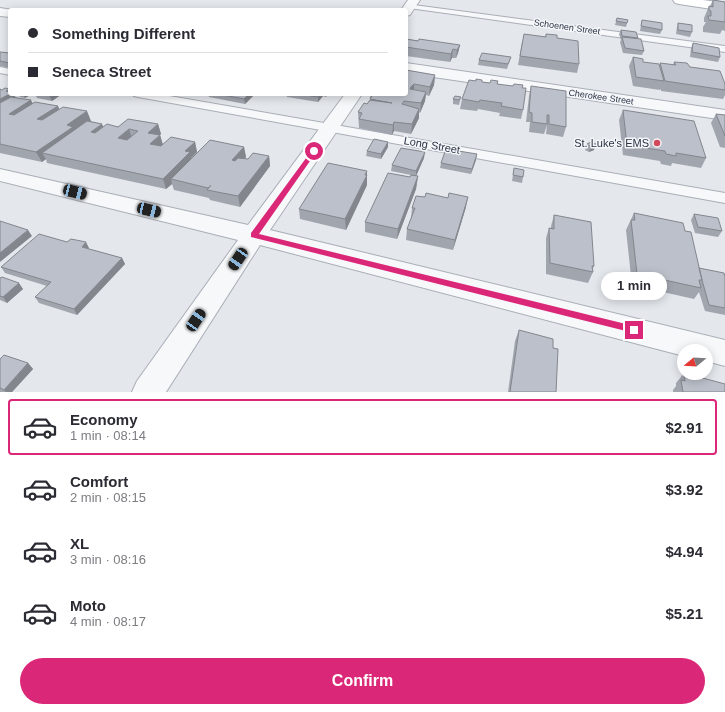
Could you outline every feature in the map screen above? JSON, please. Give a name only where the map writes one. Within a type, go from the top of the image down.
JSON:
[{"type":"main road","points":[[678,0],[725,7]]},
{"type":"street","name":"Cherokee Street","points":[[408,68],[725,115]]},
{"type":"street","points":[[148,392],[254,235],[353,96]]},
{"type":"street","points":[[0,175],[254,235],[725,353]]},
{"type":"lane","name":"Schoenen Street","points":[[410,6],[537,22],[725,49]]},
{"type":"lane","name":"Long Street","points":[[150,96],[332,127],[725,198]]},
{"type":"building","points":[[713,0],[725,2],[725,22],[709,20],[708,16],[711,16],[711,11],[709,10],[709,6],[713,7]]},
{"type":"building","points":[[617,18],[628,20],[627,23],[616,21]]},
{"type":"building","points":[[642,20],[662,23],[662,30],[641,26]]},
{"type":"building","points":[[678,23],[692,25],[692,32],[678,30]]},
{"type":"building","points":[[621,30],[636,32],[638,38],[622,36]]},
{"type":"building","points":[[524,34],[546,37],[546,34],[557,35],[557,38],[578,41],[579,64],[520,56]]},
{"type":"building","points":[[622,37],[641,39],[644,51],[625,48]]},
{"type":"building","points":[[408,39],[418,41],[419,39],[460,45],[457,50],[453,49],[451,54],[408,47]]},
{"type":"building","points":[[693,43],[719,48],[720,57],[692,52]]},
{"type":"building","points":[[0,52],[8,53],[8,63],[0,61]]},
{"type":"building","points":[[482,53],[511,57],[508,64],[479,60]]},
{"type":"building","points":[[633,57],[643,59],[643,62],[659,64],[664,81],[636,77]]},
{"type":"building","points":[[674,62],[687,63],[690,67],[720,71],[725,84],[725,90],[665,81],[660,63],[676,65]]},
{"type":"building","points":[[408,70],[435,75],[430,87],[414,84],[410,89],[426,92],[421,103],[404,101],[402,104],[419,109],[412,124],[394,122],[393,125],[359,119],[362,113],[358,112],[364,103],[367,104],[370,100],[392,103],[370,99],[372,96],[408,96]]},
{"type":"building","points":[[476,79],[482,80],[482,82],[490,83],[491,80],[498,81],[497,84],[513,86],[514,84],[523,85],[522,88],[526,88],[523,110],[501,106],[502,103],[480,100],[479,102],[462,99],[469,80],[476,81]]},
{"type":"building","points":[[531,86],[566,91],[566,127],[549,124],[549,115],[547,115],[547,124],[532,122],[532,113],[529,112]]},
{"type":"building","points":[[5,88],[8,89],[6,91],[8,92],[8,95],[0,99],[0,89],[2,90]]},
{"type":"building","points":[[228,96],[247,96],[244,99]]},
{"type":"building","points":[[455,96],[461,97],[459,100],[453,99]]},
{"type":"building","points":[[11,97],[31,100],[9,114],[14,115],[35,102],[58,106],[37,119],[42,120],[63,107],[87,111],[67,125],[73,127],[36,152],[0,144],[0,103]]},
{"type":"building","name":"St. Luke's EMS","points":[[623,110],[694,121],[706,158],[676,153],[676,156],[666,154],[665,151],[627,145]]},
{"type":"building","points":[[716,114],[725,115],[725,136]]},
{"type":"building","points":[[128,119],[158,124],[148,133],[160,135],[150,144],[161,146],[171,137],[195,142],[185,151],[190,152],[163,179],[42,153],[87,121],[102,124],[91,132],[95,133],[107,124],[118,127]],"holes":[[[129,129],[138,131],[127,140],[118,138]]]},
{"type":"building","points":[[374,139],[388,142],[381,154],[367,151]]},
{"type":"building","points":[[210,140],[244,147],[232,160],[235,161],[238,158],[248,159],[253,153],[269,156],[238,196],[207,190],[211,185],[208,188],[171,179]]},
{"type":"building","points":[[591,142],[596,144],[591,147],[587,144]]},
{"type":"building","points":[[401,148],[425,152],[416,171],[392,165]]},
{"type":"building","points":[[446,149],[477,154],[472,169],[441,163]]},
{"type":"building","points":[[328,163],[367,171],[365,175],[367,175],[345,219],[299,209]]},
{"type":"building","points":[[514,168],[524,170],[523,177],[513,175]]},
{"type":"building","points":[[388,173],[410,177],[411,175],[418,176],[398,229],[365,222]]},
{"type":"building","points":[[426,193],[448,198],[449,193],[468,197],[455,240],[407,229],[415,208],[412,208],[416,196],[425,197]]},
{"type":"building","points":[[634,213],[683,223],[685,231],[691,232],[702,280],[699,280],[701,288],[637,274],[631,220],[635,220]]},
{"type":"building","points":[[694,214],[718,218],[722,231],[698,227]]},
{"type":"building","points":[[554,215],[591,222],[594,266],[592,266],[593,272],[550,263],[549,228],[554,229]]},
{"type":"building","points":[[0,221],[28,230],[0,253]]},
{"type":"building","points":[[39,234],[67,242],[71,239],[86,242],[82,247],[122,258],[74,309],[35,297],[51,282],[1,267]]},
{"type":"building","points":[[699,268],[724,273],[725,308],[709,305]]},
{"type":"building","points":[[2,277],[19,283],[3,297],[0,296],[0,278]]},
{"type":"building","points":[[519,330],[553,339],[553,348],[558,349],[556,392],[510,392]]},
{"type":"building","points":[[4,355],[28,363],[4,390],[0,388],[0,359]]},
{"type":"building","points":[[681,380],[710,380],[725,384],[725,392],[683,392]]},
{"type":"place","name":"St. Luke's EMS","points":[[657,143]]},
{"type":"route","points":[[314,151],[254,235],[634,330]]}]
